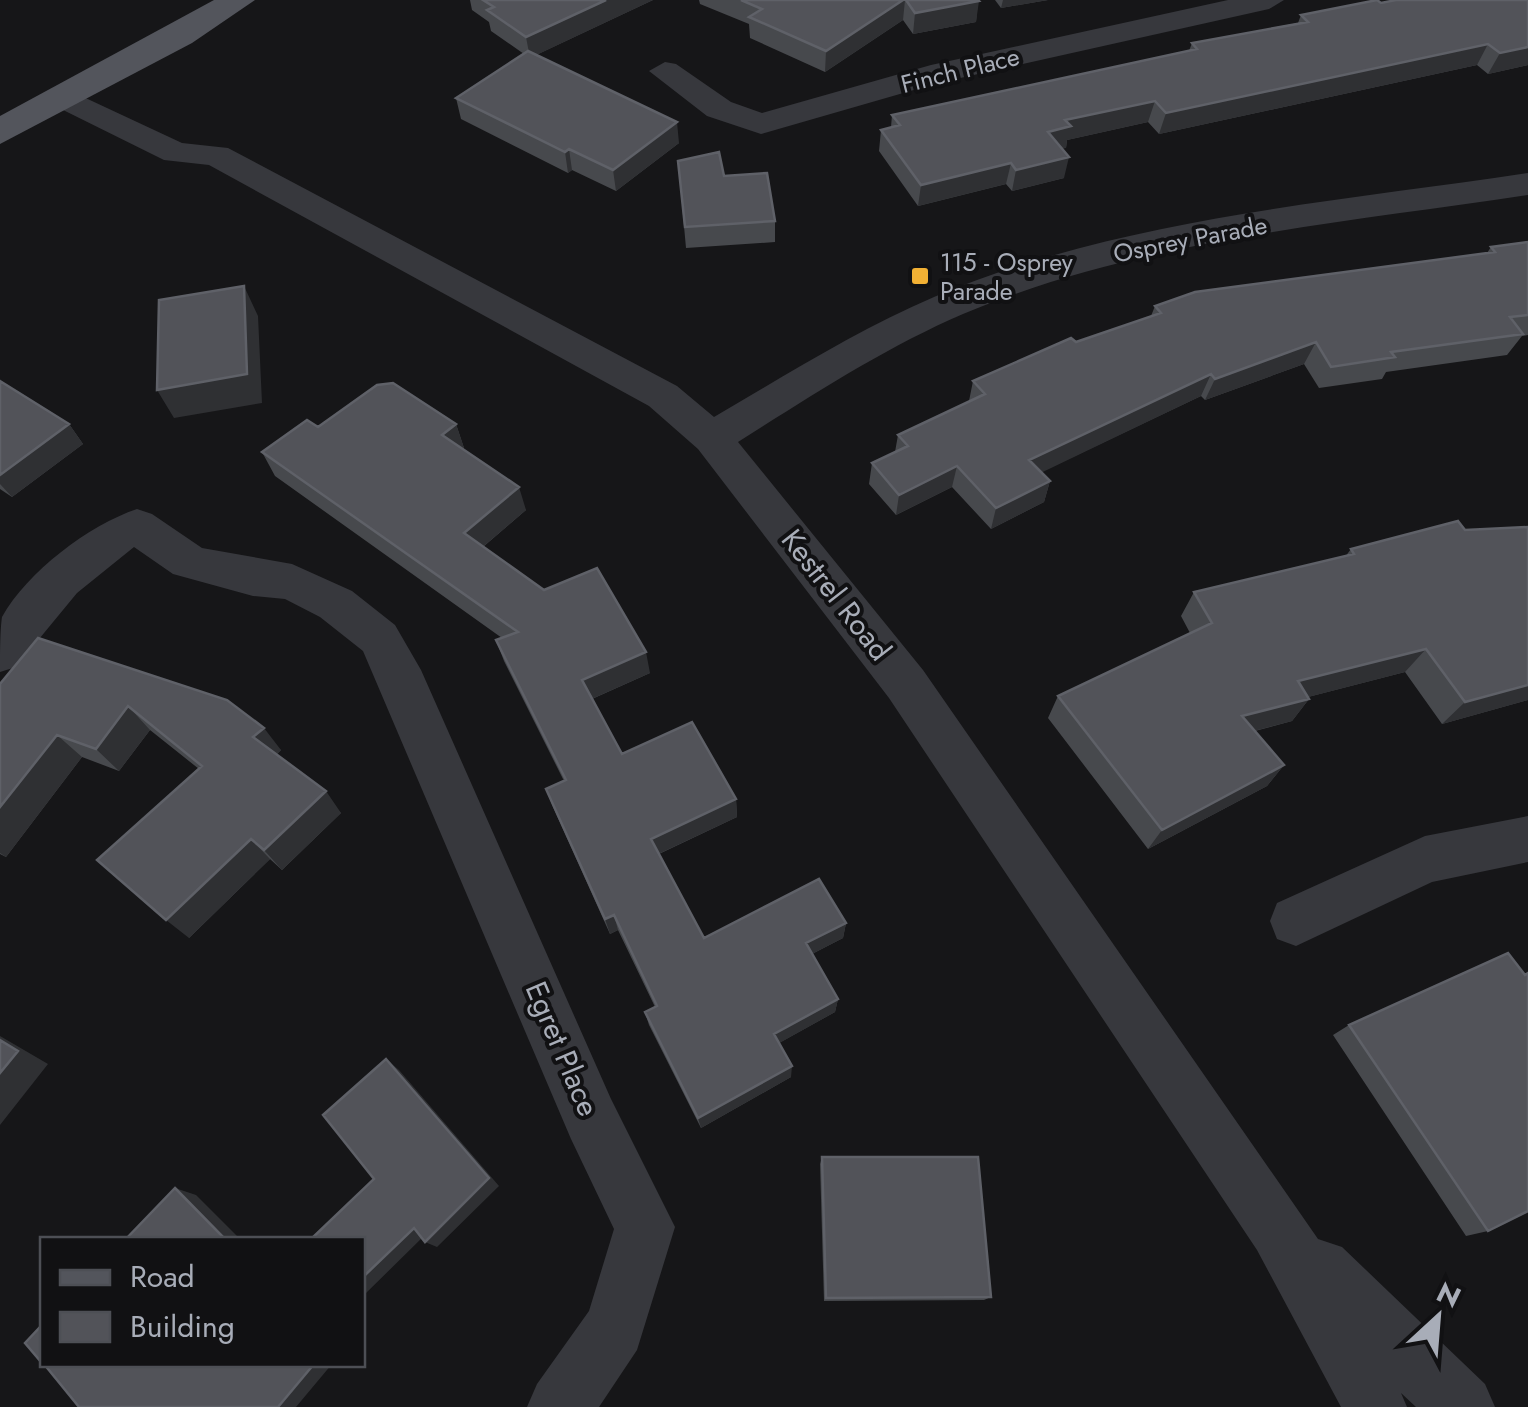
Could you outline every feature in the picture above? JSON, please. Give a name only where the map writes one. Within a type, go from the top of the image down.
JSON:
[{"type":"main road","points":[[77,88],[136,34],[188,0]]},
{"type":"main road","points":[[0,132],[77,88],[165,46],[238,0]]},
{"type":"street","name":"Finch Place","points":[[665,71],[719,109],[762,124],[931,75],[1269,0]]},
{"type":"street","name":"Kestrel Road","points":[[77,88],[176,153],[216,155],[663,396],[712,438],[906,684],[1278,1228],[1363,1377],[1374,1407]]},
{"type":"street","name":"Osprey Parade","points":[[712,438],[879,337],[1032,275],[1198,234],[1528,184]]},
{"type":"street","name":"Egret Place","points":[[0,653],[72,567],[102,541],[136,526],[189,562],[253,578],[292,582],[336,604],[379,638],[404,684],[591,1119],[645,1227],[614,1328],[560,1407]]},
{"type":"street","points":[[1296,921],[1425,860],[1528,839]]},
{"type":"street","name":"Kestrel Road","points":[[1278,1228],[1462,1407]]},
{"type":"building","points":[[483,0],[606,0],[526,37],[487,10],[494,7]]},
{"type":"building","points":[[741,0],[903,0],[826,51],[749,17],[762,9]]},
{"type":"building","points":[[906,0],[978,0],[979,1],[915,13]]},
{"type":"building","points":[[1377,0],[1528,0],[1528,47],[1500,53],[1488,44],[1166,113],[1155,101],[1065,120],[1071,126],[1048,132],[1069,157],[1016,170],[1011,163],[921,185],[881,130],[900,125],[892,115],[1197,49],[1192,43],[1308,22],[1301,15]]},
{"type":"building","points":[[528,51],[677,122],[613,170],[569,149],[565,152],[456,98]]},
{"type":"building","points":[[719,152],[724,176],[767,173],[775,221],[685,227],[678,161]]},
{"type":"building","points":[[1528,242],[1528,315],[1510,317],[1523,334],[1391,352],[1395,357],[1331,367],[1316,342],[1215,379],[1211,374],[1029,460],[1050,481],[996,508],[957,466],[899,495],[872,463],[908,446],[898,435],[985,394],[973,381],[1071,338],[1076,342],[1161,313],[1155,306],[1195,292],[1495,252],[1491,247]]},
{"type":"building","points":[[244,286],[247,374],[157,390],[159,300]]},
{"type":"building","points":[[0,381],[69,424],[0,475]]},
{"type":"building","points":[[393,383],[456,424],[442,435],[519,487],[464,533],[544,590],[597,568],[646,652],[582,680],[622,754],[692,722],[736,799],[651,839],[704,938],[819,879],[846,923],[806,943],[838,999],[774,1034],[792,1066],[698,1118],[645,1012],[657,1006],[614,915],[605,919],[546,789],[566,780],[496,640],[518,632],[262,452],[307,420],[318,427],[377,385]]},
{"type":"building","points":[[1458,521],[1465,530],[1528,527],[1528,685],[1465,702],[1426,649],[1298,681],[1309,699],[1242,716],[1284,765],[1162,830],[1058,696],[1212,623],[1194,592],[1354,554],[1351,549]]},
{"type":"building","points":[[38,638],[227,700],[264,728],[253,737],[326,791],[264,850],[251,839],[166,920],[97,860],[202,766],[128,706],[96,749],[57,735],[0,807],[0,684]]},
{"type":"building","points":[[1508,953],[1525,975],[1528,973],[1528,1211],[1488,1231],[1349,1025]]},
{"type":"building","points":[[0,1040],[18,1051],[0,1073]]},
{"type":"building","points":[[386,1059],[489,1178],[425,1242],[414,1228],[365,1275],[365,1237],[313,1237],[374,1179],[323,1115]]},
{"type":"building","points":[[822,1157],[978,1157],[991,1297],[826,1298]]},
{"type":"building","points":[[175,1188],[223,1237],[128,1237]]},
{"type":"building","points":[[40,1327],[40,1361],[25,1343]]},
{"type":"building","points":[[46,1367],[311,1367],[278,1407],[79,1407]]},
{"type":"place","name":"115 - Osprey Parade","points":[[920,276]]}]
